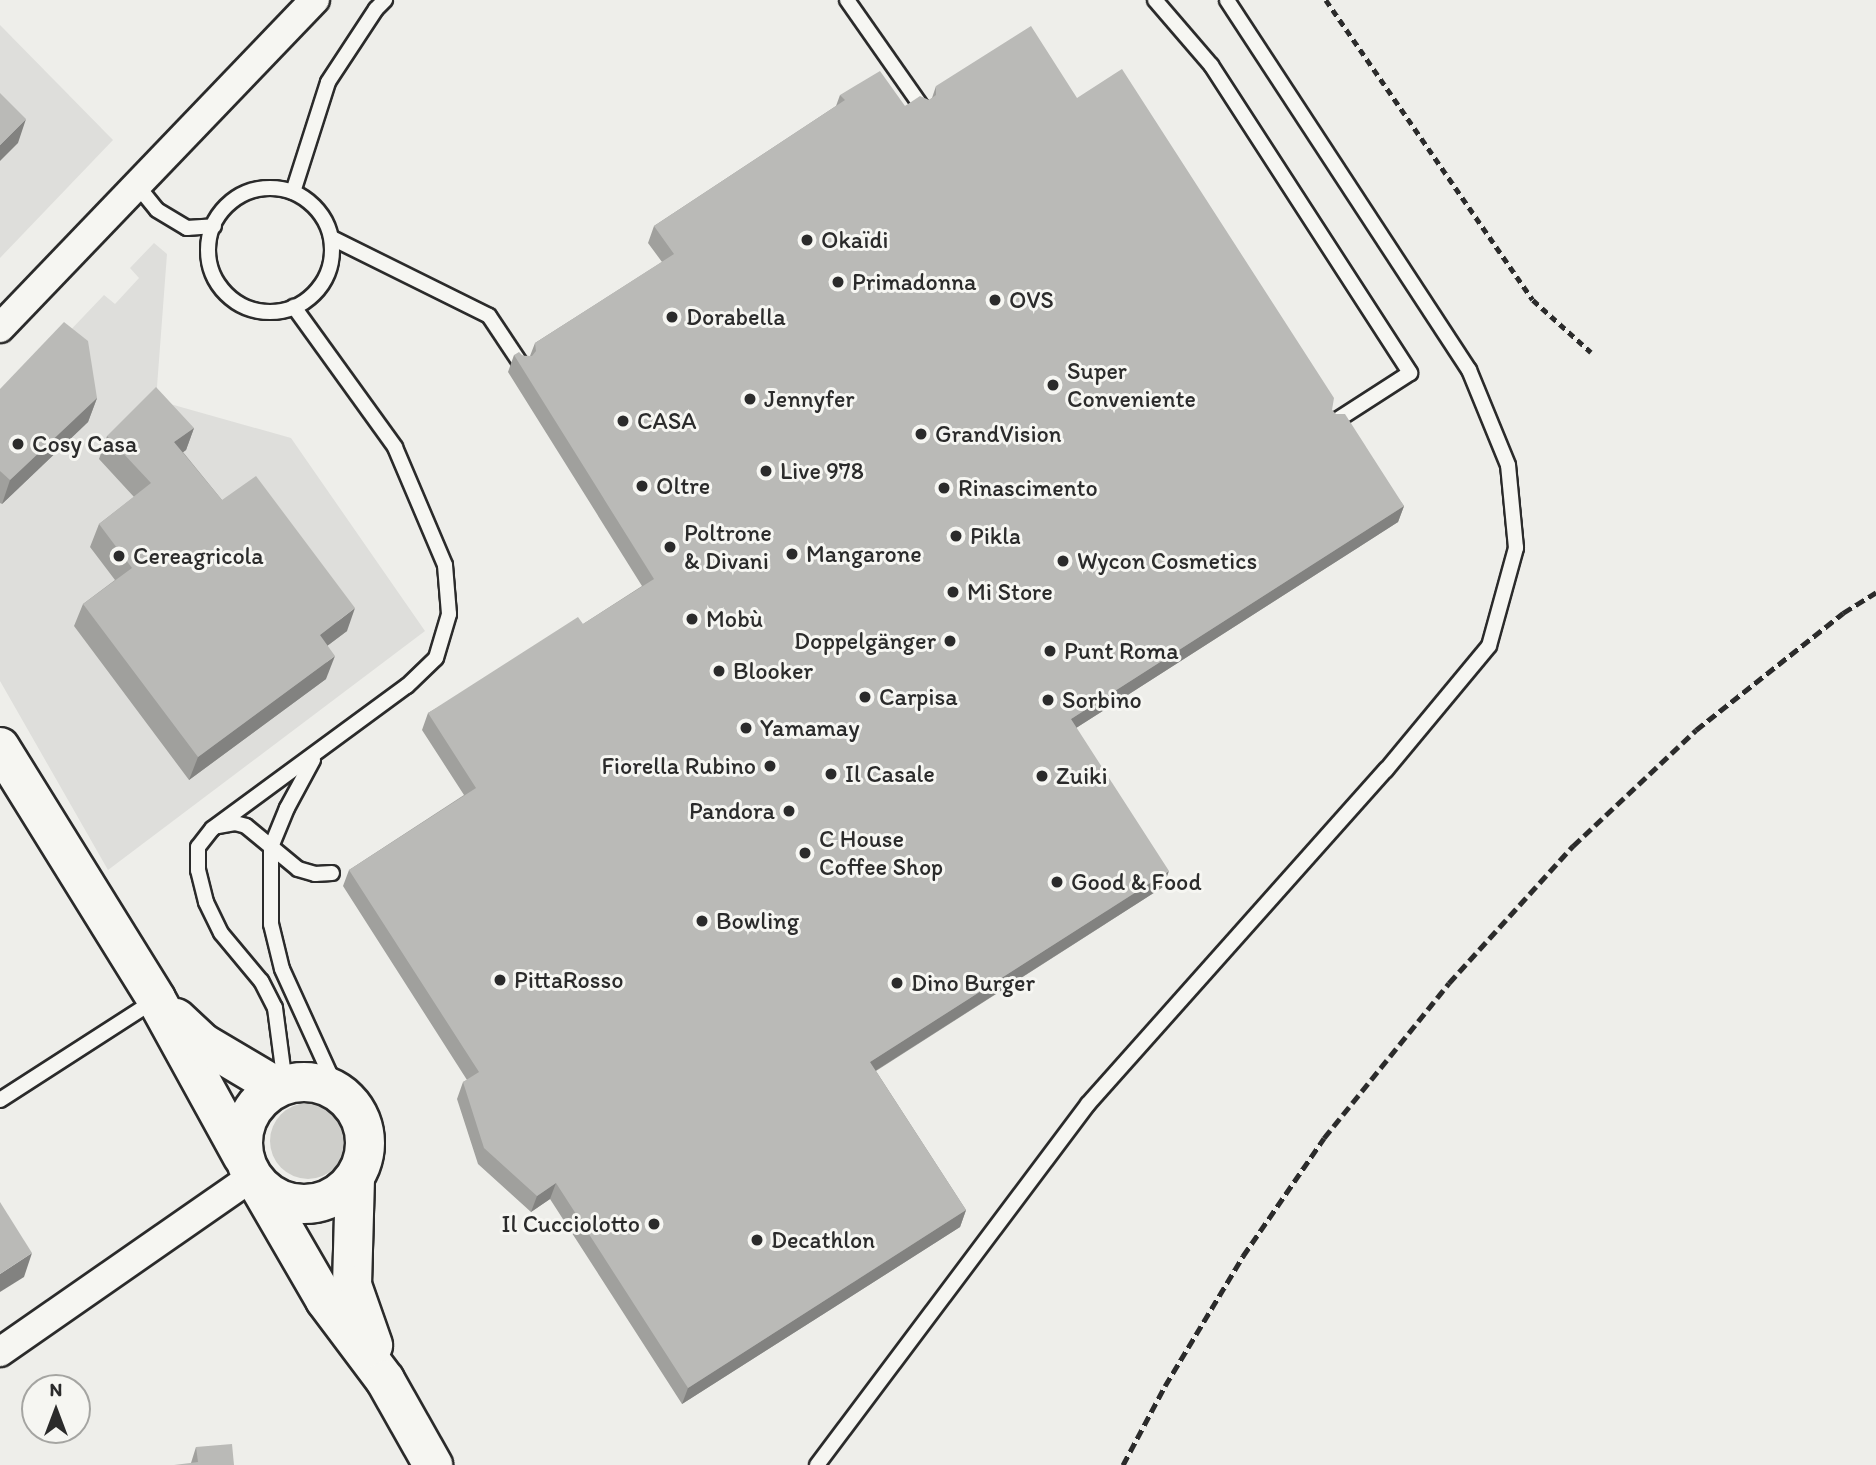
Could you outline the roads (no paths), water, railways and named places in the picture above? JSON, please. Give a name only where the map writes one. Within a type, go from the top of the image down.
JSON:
[{"type":"main road","points":[[0,747],[156,999],[251,1173],[325,1300],[385,1380],[433,1465]]},
{"type":"main road","points":[[156,999],[203,1043],[281,1086]]},
{"type":"main road","points":[[355,1178],[343,1191],[327,1201],[290,1203],[273,1196],[251,1173],[243,1136],[248,1116],[260,1099],[281,1086],[321,1084],[338,1092],[353,1106],[363,1124],[366,1145],[355,1178],[352,1285],[385,1380]]},
{"type":"street","points":[[0,328],[315,0]]},
{"type":"street","points":[[0,1352],[251,1173]]},
{"type":"lane","points":[[293,192],[328,82],[376,9],[385,0]]},
{"type":"lane","points":[[847,0],[922,107]]},
{"type":"lane","points":[[1155,0],[1211,65],[1410,373],[1334,422]]},
{"type":"lane","points":[[817,1465],[1088,1104],[1386,770],[1489,646],[1517,548],[1508,465],[1469,370],[1227,0]]},
{"type":"lane","points":[[136,184],[157,209],[187,228],[214,226]]},
{"type":"lane","points":[[264,188],[293,192],[312,204],[325,220],[332,238],[332,260],[321,287],[305,302],[281,312],[260,312],[230,298],[216,281],[209,261],[209,239],[230,202],[264,188]]},
{"type":"lane","points":[[332,238],[489,316],[521,364]]},
{"type":"lane","points":[[281,1086],[275,1008],[261,981],[221,933],[206,902],[196,858],[198,847],[212,829],[407,686],[436,658],[449,614],[444,565],[395,447],[294,307]]},
{"type":"lane","points":[[316,754],[287,808],[271,847],[271,924],[282,969],[338,1092]]},
{"type":"lane","points":[[212,829],[223,824],[246,827],[298,869],[315,874],[332,873]]},
{"type":"lane","points":[[0,1100],[156,999]]},
{"type":"railway","points":[[1123,1465],[1165,1386],[1243,1256],[1324,1138],[1449,983],[1573,846],[1696,730],[1843,613],[1876,592]]},
{"type":"place","name":"Okaïdi","points":[[807,240]]},
{"type":"place","name":"Primadonna","points":[[838,282]]},
{"type":"place","name":"OVS","points":[[995,300]]},
{"type":"place","name":"Dorabella","points":[[672,317]]},
{"type":"place","name":"Super Conveniente","points":[[1053,385]]},
{"type":"place","name":"Jennyfer","points":[[750,399]]},
{"type":"place","name":"CASA","points":[[623,421]]},
{"type":"place","name":"GrandVision","points":[[921,434]]},
{"type":"place","name":"Cosy Casa","points":[[18,444]]},
{"type":"place","name":"Live 978","points":[[766,471]]},
{"type":"place","name":"Oltre","points":[[642,486]]},
{"type":"place","name":"Rinascimento","points":[[944,488]]},
{"type":"place","name":"Pikla","points":[[956,536]]},
{"type":"place","name":"Poltrone & Divani","points":[[670,547]]},
{"type":"place","name":"Mangarone","points":[[792,554]]},
{"type":"place","name":"Cereagricola","points":[[119,556]]},
{"type":"place","name":"Wycon Cosmetics","points":[[1063,561]]},
{"type":"place","name":"Mi Store","points":[[953,592]]},
{"type":"place","name":"Mobù","points":[[692,619]]},
{"type":"place","name":"Doppelgänger","points":[[950,641]]},
{"type":"place","name":"Punt Roma","points":[[1050,651]]},
{"type":"place","name":"Blooker","points":[[719,671]]},
{"type":"place","name":"Carpisa","points":[[865,697]]},
{"type":"place","name":"Sorbino","points":[[1048,700]]},
{"type":"place","name":"Yamamay","points":[[746,728]]},
{"type":"place","name":"Fiorella Rubino","points":[[770,766]]},
{"type":"place","name":"Il Casale","points":[[831,774]]},
{"type":"place","name":"Zuiki","points":[[1042,776]]},
{"type":"place","name":"Pandora","points":[[789,811]]},
{"type":"place","name":"C House Coffee Shop","points":[[805,853]]},
{"type":"place","name":"Good & Food","points":[[1057,882]]},
{"type":"place","name":"Bowling","points":[[702,921]]},
{"type":"place","name":"PittaRosso","points":[[500,980]]},
{"type":"place","name":"Dino Burger","points":[[897,983]]},
{"type":"place","name":"Il Cucciolotto","points":[[654,1224]]},
{"type":"place","name":"Decathlon","points":[[757,1240]]}]
